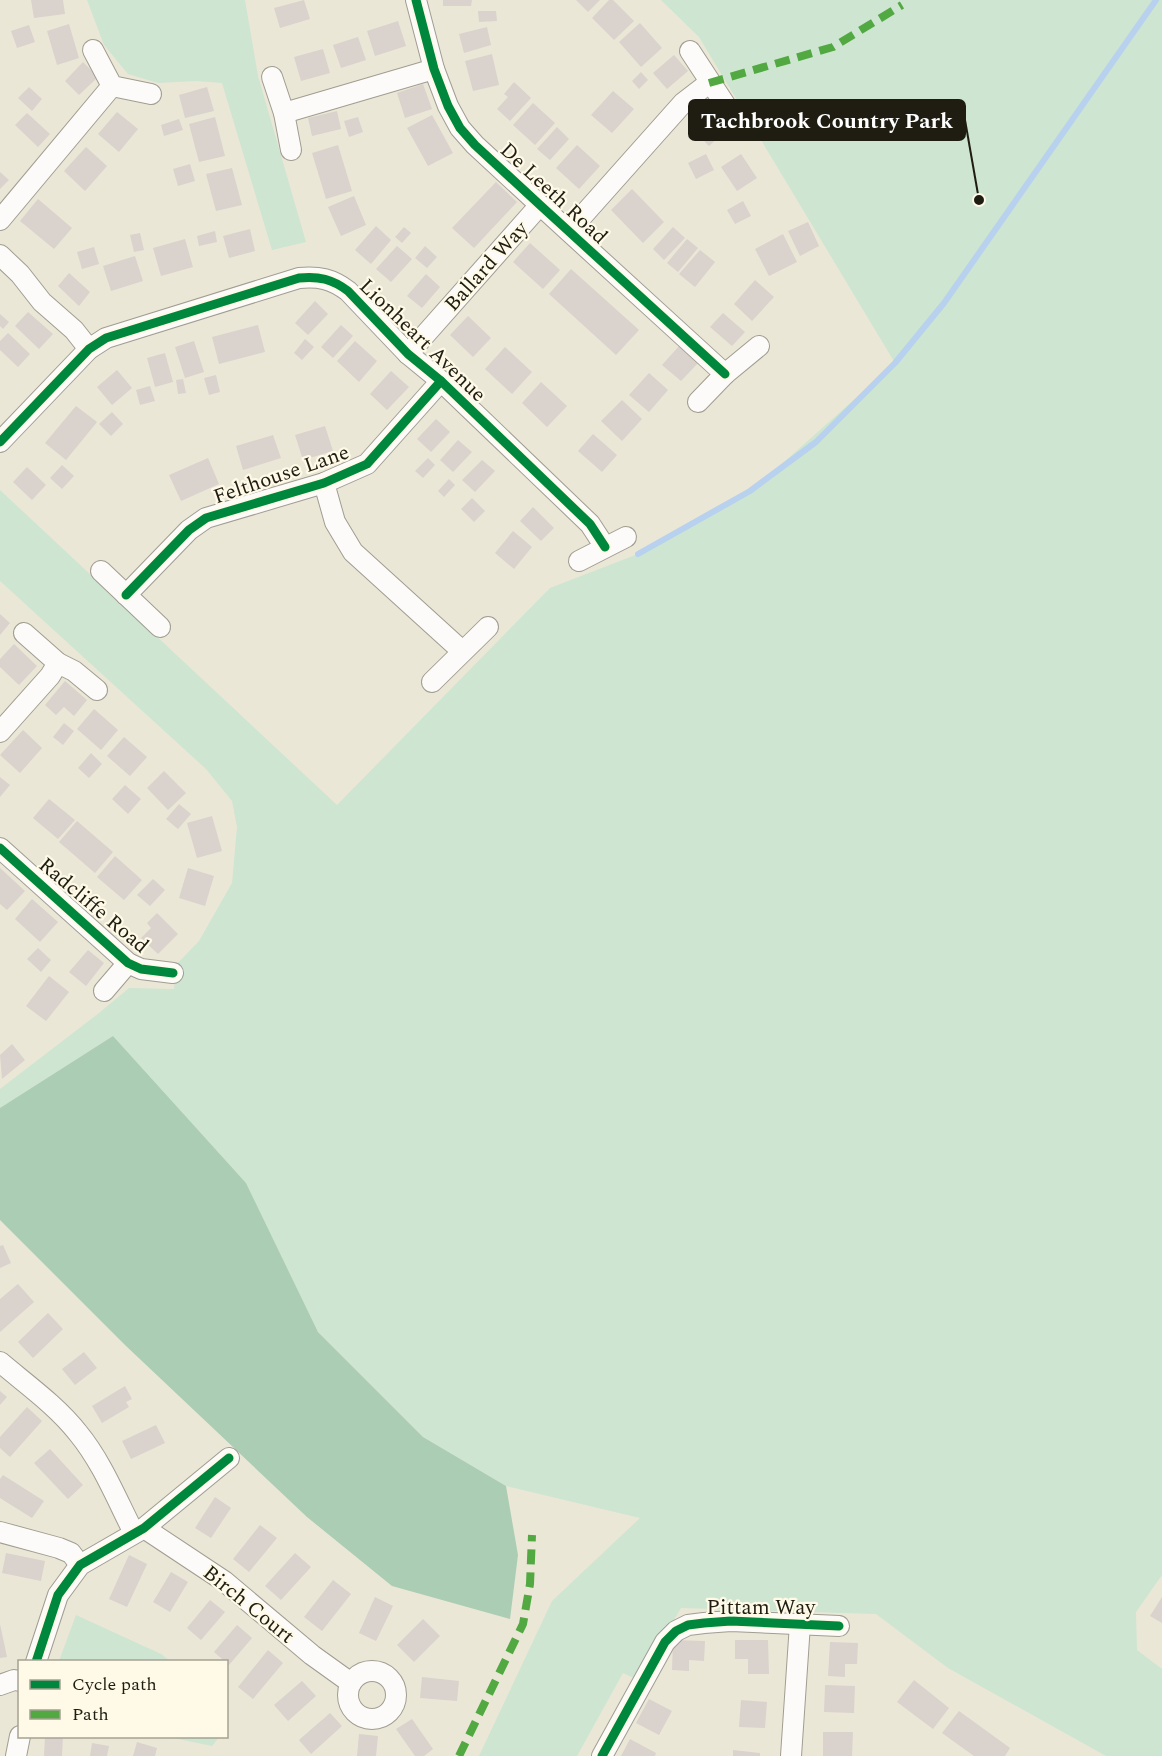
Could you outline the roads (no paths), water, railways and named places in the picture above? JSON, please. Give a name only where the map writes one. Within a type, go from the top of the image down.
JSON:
[{"type":"street","name":"De Leeth Road","points":[[416,0],[434,69],[448,106],[460,128],[540,205],[725,374]]},
{"type":"street","points":[[93,50],[112,86]]},
{"type":"street","points":[[690,51],[730,112]]},
{"type":"street","points":[[284,113],[434,69]]},
{"type":"street","points":[[272,77],[284,113],[291,150]]},
{"type":"street","points":[[569,231],[683,103],[709,83]]},
{"type":"street","points":[[112,86],[151,94]]},
{"type":"street","points":[[0,220],[112,86]]},
{"type":"street","name":"Ballard Way","points":[[408,354],[540,205]]},
{"type":"street","points":[[0,255],[20,274],[42,302],[74,330],[89,349]]},
{"type":"street","name":"Lionheart Avenue","points":[[0,442],[89,349],[106,338],[299,278],[330,280],[348,291],[408,354],[441,381],[590,524],[605,547]]},
{"type":"street","points":[[698,402],[725,374],[759,346]]},
{"type":"street","name":"Felthouse Lane","points":[[126,595],[189,530],[206,519],[324,483],[367,464],[441,381]]},
{"type":"street","points":[[324,483],[335,522],[353,552],[462,651]]},
{"type":"street","points":[[579,561],[626,537]]},
{"type":"street","points":[[101,571],[160,627]]},
{"type":"street","points":[[432,682],[488,627]]},
{"type":"street","points":[[24,633],[58,663],[74,671],[96,690]]},
{"type":"street","points":[[0,732],[50,676],[58,663]]},
{"type":"street","name":"Radcliffe Road","points":[[0,848],[128,963],[141,969],[173,973]]},
{"type":"street","points":[[104,991],[128,963]]},
{"type":"street","points":[[0,1362],[79,1433],[139,1531]]},
{"type":"street","points":[[37,1660],[58,1595],[80,1565],[139,1531],[229,1458]]},
{"type":"street","name":"Birch Court","points":[[139,1531],[224,1581],[312,1655],[351,1683]]},
{"type":"street","points":[[0,1532],[59,1548],[71,1553],[80,1565]]},
{"type":"street","name":"Pittam Way","points":[[602,1756],[665,1642],[676,1631],[688,1625],[731,1621],[839,1626]]},
{"type":"street","name":"Pittam Way","points":[[791,1756],[800,1624]]},
{"type":"street","points":[[0,1685],[18,1681]]},
{"type":"street","points":[[16,1756],[20,1738]]},
{"type":"waterway","points":[[638,554],[750,491],[816,442],[895,363],[944,303],[1156,0]]},
{"type":"place","name":"Tachbrook Country Park","points":[[979,200]]}]
